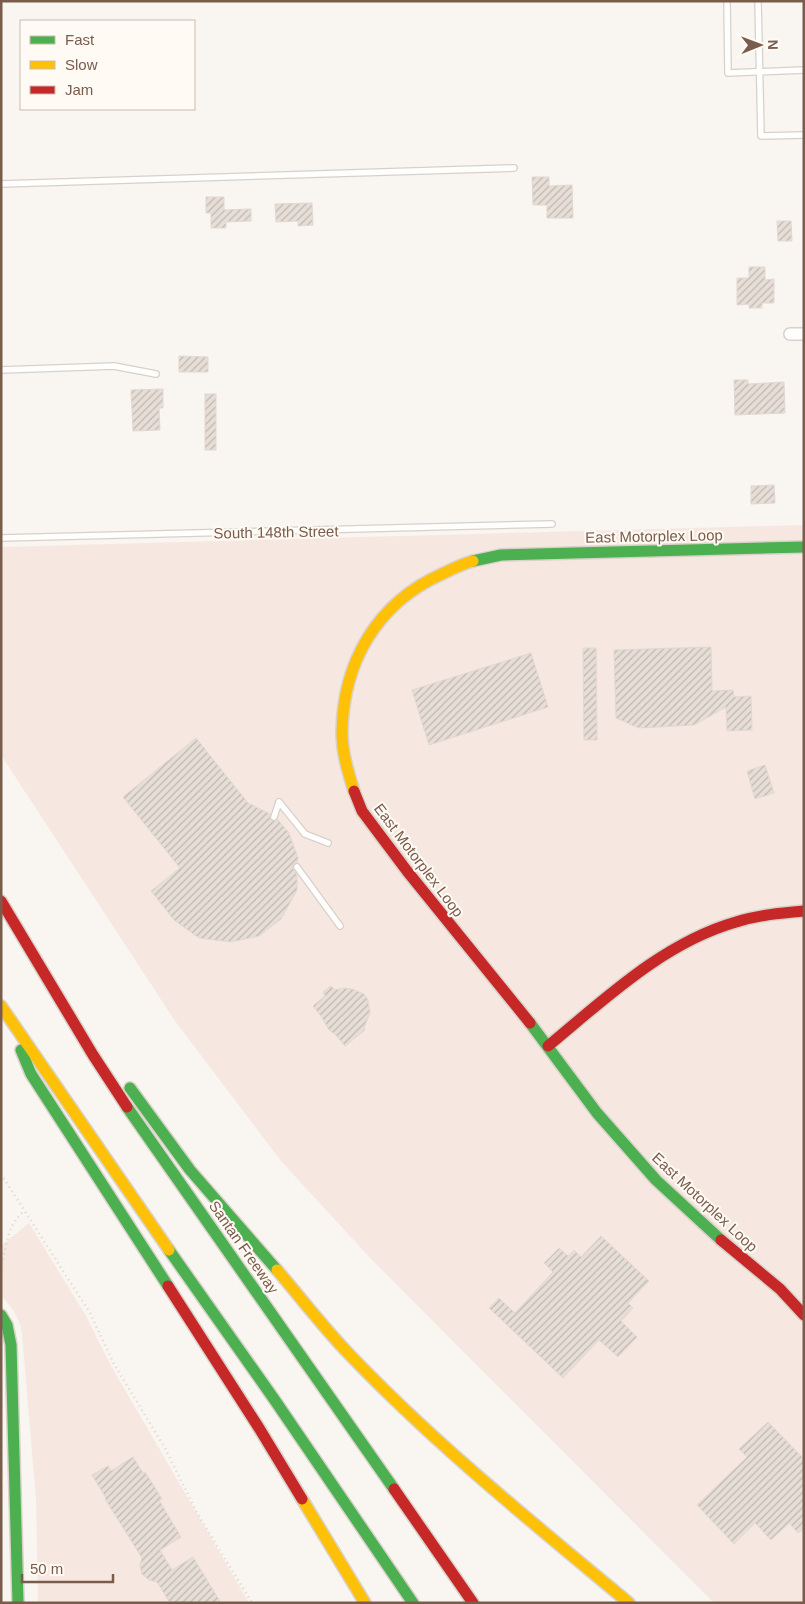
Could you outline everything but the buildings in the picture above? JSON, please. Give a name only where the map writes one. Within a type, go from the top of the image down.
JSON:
[{"type":"main road","name":"East Motorplex Loop","points":[[804,548],[515,555],[466,563],[439,574],[407,594],[379,622],[361,648],[354,663],[346,696],[342,733],[344,758],[349,778],[362,811],[407,872],[548,1046],[597,1114],[656,1180],[716,1236],[780,1289],[804,1315]]},
{"type":"main road","name":"Santan Freeway","points":[[1,901],[94,1055],[147,1137],[268,1307],[473,1603]]},
{"type":"main road","points":[[548,1046],[645,967],[680,944],[725,925],[762,916],[804,911]]},
{"type":"main road","points":[[4,1011],[31,1074],[259,1428],[365,1603]]},
{"type":"main road","points":[[4,1011],[184,1274],[274,1399],[413,1603]]},
{"type":"main road","points":[[94,1055],[133,1092],[190,1170],[348,1353],[424,1427],[524,1515],[629,1603]]},
{"type":"main road","points":[[1,1315],[6,1324],[11,1345],[18,1603]]},
{"type":"street","points":[[790,334],[804,334]]},
{"type":"lane","points":[[727,1],[728,73],[804,70]]},
{"type":"lane","points":[[758,1],[761,136],[804,135]]},
{"type":"lane","points":[[1,184],[514,168]]},
{"type":"lane","points":[[1,370],[114,366],[156,374]]},
{"type":"lane","name":"South 148th Street","points":[[1,538],[552,524]]},
{"type":"lane","points":[[274,817],[278,802],[304,834],[328,843]]},
{"type":"lane","points":[[297,866],[340,926]]},
{"type":"path","points":[[1,1174],[90,1313],[114,1364],[165,1448],[197,1513],[252,1603]]},
{"type":"path","points":[[1,1269],[10,1230],[17,1216],[25,1211]]},
{"type":"shaded area","points":[[804,525],[804,1603],[714,1603],[372,1260],[281,1161],[175,1021],[1,755],[1,547]]},
{"type":"shaded area","points":[[29,1223],[86,1316],[111,1366],[249,1603],[38,1603],[36,1500],[22,1334],[14,1311],[1,1295],[1,1246]]},
{"type":"traffic: fast","points":[[473,561],[501,555],[804,547]]},
{"type":"traffic: fast","points":[[530,1023],[597,1113],[656,1180],[721,1240]]},
{"type":"traffic: fast","points":[[21,1050],[31,1074],[168,1286]]},
{"type":"traffic: fast","points":[[130,1088],[190,1170],[277,1270]]},
{"type":"traffic: fast","points":[[127,1107],[394,1489]]},
{"type":"traffic: fast","points":[[169,1250],[274,1399],[413,1603]]},
{"type":"traffic: fast","points":[[1,1315],[7,1325],[11,1345],[18,1603]]},
{"type":"traffic: slow","points":[[354,791],[344,755],[342,732],[344,706],[349,682],[357,659],[368,638],[382,618],[399,601],[419,586],[453,568],[473,561]]},
{"type":"traffic: slow","points":[[1,1006],[169,1250]]},
{"type":"traffic: slow","points":[[277,1270],[339,1344],[416,1420],[485,1482],[629,1603]]},
{"type":"traffic: slow","points":[[302,1499],[365,1603]]},
{"type":"traffic: jam","points":[[354,791],[362,811],[407,871],[530,1023]]},
{"type":"traffic: jam","points":[[1,901],[93,1055],[127,1107]]},
{"type":"traffic: jam","points":[[548,1046],[636,974],[684,944],[709,931],[736,922],[804,911]]},
{"type":"traffic: jam","points":[[721,1240],[780,1289],[804,1315]]},
{"type":"traffic: jam","points":[[168,1286],[302,1499]]},
{"type":"traffic: jam","points":[[394,1489],[473,1603]]}]
